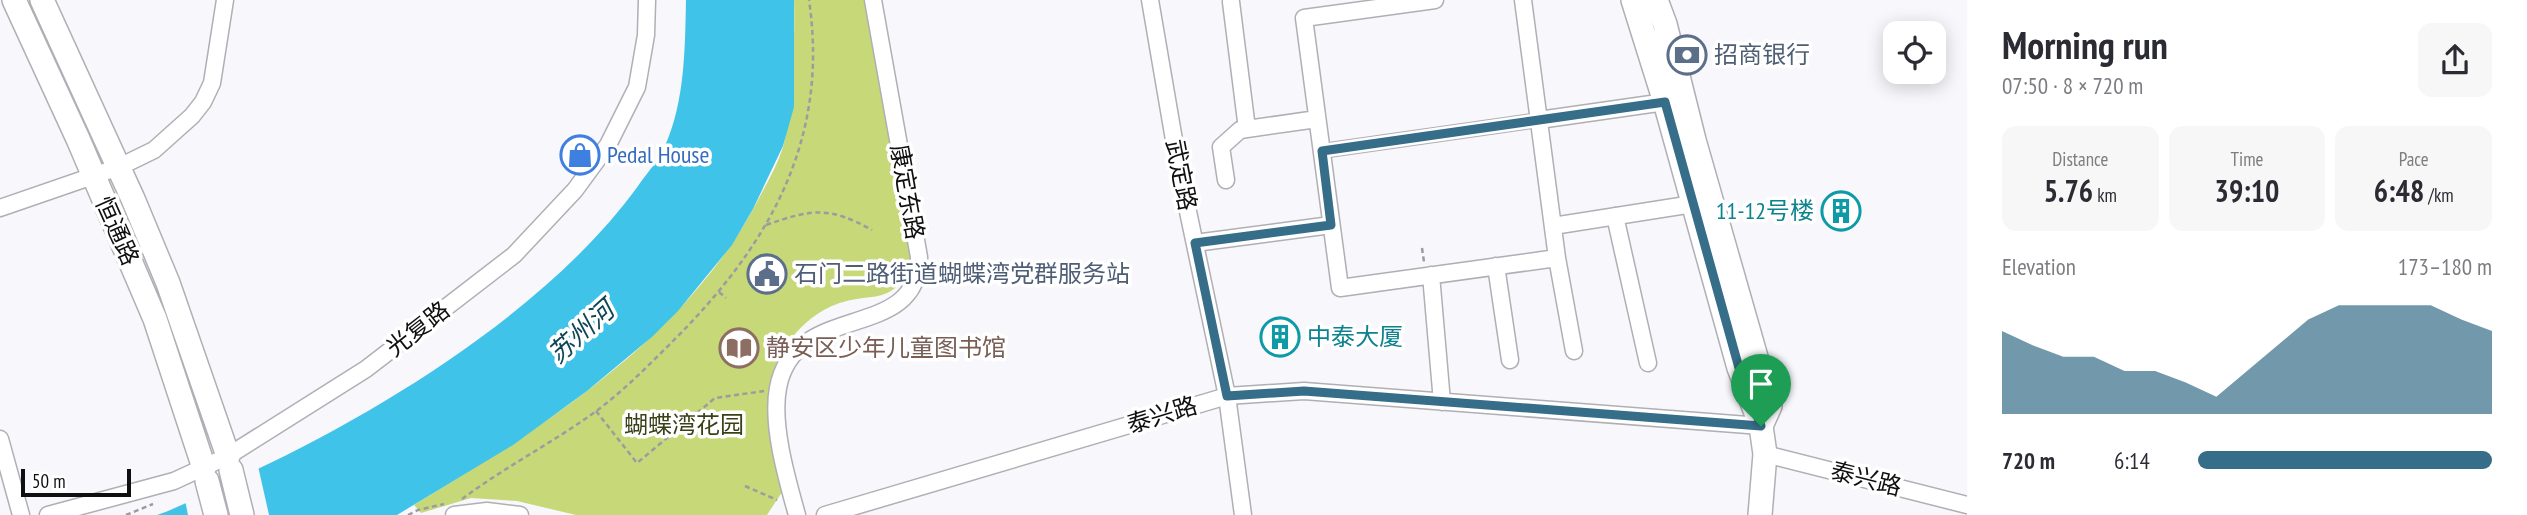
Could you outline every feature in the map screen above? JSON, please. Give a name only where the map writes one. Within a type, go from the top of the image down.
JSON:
[{"type":"main road","name":"恒通路","points":[[14,0],[73,127],[156,319],[216,515]]},
{"type":"main road","name":"恒通路","points":[[43,0],[168,283],[229,463],[242,515]]},
{"type":"main road","points":[[1633,0],[1665,102],[1739,368],[1761,426],[1765,454],[1760,515]]},
{"type":"main road","points":[[1656,0],[1665,24],[1694,140],[1770,406],[1761,426]]},
{"type":"street","points":[[0,208],[119,167],[154,150],[192,116],[203,102],[215,73],[225,0]]},
{"type":"street","name":"光复路","points":[[48,515],[205,474],[229,463],[366,369],[514,255],[575,190],[608,145],[637,87],[646,35],[647,0]]},
{"type":"street","name":"康定东路","points":[[797,515],[780,439],[777,411],[777,389],[783,369],[794,353],[808,340],[851,322],[881,314],[901,303],[919,273],[919,257],[873,0]]},
{"type":"street","name":"武定路","points":[[1150,0],[1195,243],[1227,396],[1243,515]]},
{"type":"street","points":[[1436,0],[1304,18],[1340,288],[1558,258]]},
{"type":"street","points":[[1522,0],[1553,226],[1574,351]]},
{"type":"street","points":[[1231,2],[1247,129]]},
{"type":"street","points":[[1322,151],[1665,102]]},
{"type":"street","points":[[1226,180],[1221,146],[1240,130],[1317,119]]},
{"type":"street","points":[[1553,226],[1693,204]]},
{"type":"street","points":[[1615,216],[1648,363]]},
{"type":"street","points":[[1195,243],[1331,225]]},
{"type":"street","points":[[1496,266],[1510,360]]},
{"type":"street","points":[[1431,275],[1442,402]]},
{"type":"street","name":"泰兴路","points":[[825,515],[1227,396],[1304,391],[1761,426]]},
{"type":"street","points":[[0,439],[21,515]]},
{"type":"street","name":"泰兴路","points":[[1765,454],[1967,505]]},
{"type":"street","points":[[452,507],[520,515]]},
{"type":"path","points":[[408,515],[418,510],[452,507],[502,471],[543,448],[596,411],[666,348],[743,263],[775,211],[801,148],[813,69],[813,24],[809,0]]},
{"type":"path","points":[[766,225],[793,216],[825,211],[848,217],[872,230]]},
{"type":"path","points":[[719,292],[726,298]]},
{"type":"path","points":[[596,411],[637,463],[715,398],[777,389]]},
{"type":"path","points":[[744,486],[777,500]]},
{"type":"green space","name":"蝴蝶湾花园","points":[[794,0],[868,0],[908,218],[912,270],[886,294],[850,300],[824,310],[801,328],[782,352],[771,380],[769,404],[784,479],[782,492],[767,515],[576,515],[517,501],[471,498],[421,513],[414,505],[512,444],[607,375],[651,337],[692,295],[728,250],[758,200],[783,147],[792,66]]},
{"type":"water","name":"苏州河","points":[[686,0],[794,0],[794,107],[783,146],[753,209],[732,245],[678,311],[653,336],[587,391],[513,445],[397,515],[157,515],[284,456],[397,394],[506,319],[555,277],[600,233],[638,186],[665,146],[672,129],[680,93]]},
{"type":"pier","points":[[258,466],[269,515],[188,515],[185,500]]},
{"type":"place","name":"招商银行","points":[[1687,55]]},
{"type":"place","name":"Pedal House","points":[[580,155]]},
{"type":"place","name":"11-12号楼","points":[[1841,211]]},
{"type":"place","name":"石门二路街道蝴蝶湾党群服务站","points":[[767,274]]},
{"type":"place","name":"中泰大厦","points":[[1280,337]]},
{"type":"place","name":"静安区少年儿童图书馆","points":[[739,348]]},
{"type":"route","points":[[1665,102],[1739,368],[1761,426],[1304,391],[1227,396],[1195,243],[1331,225],[1322,151],[1665,102]]}]
